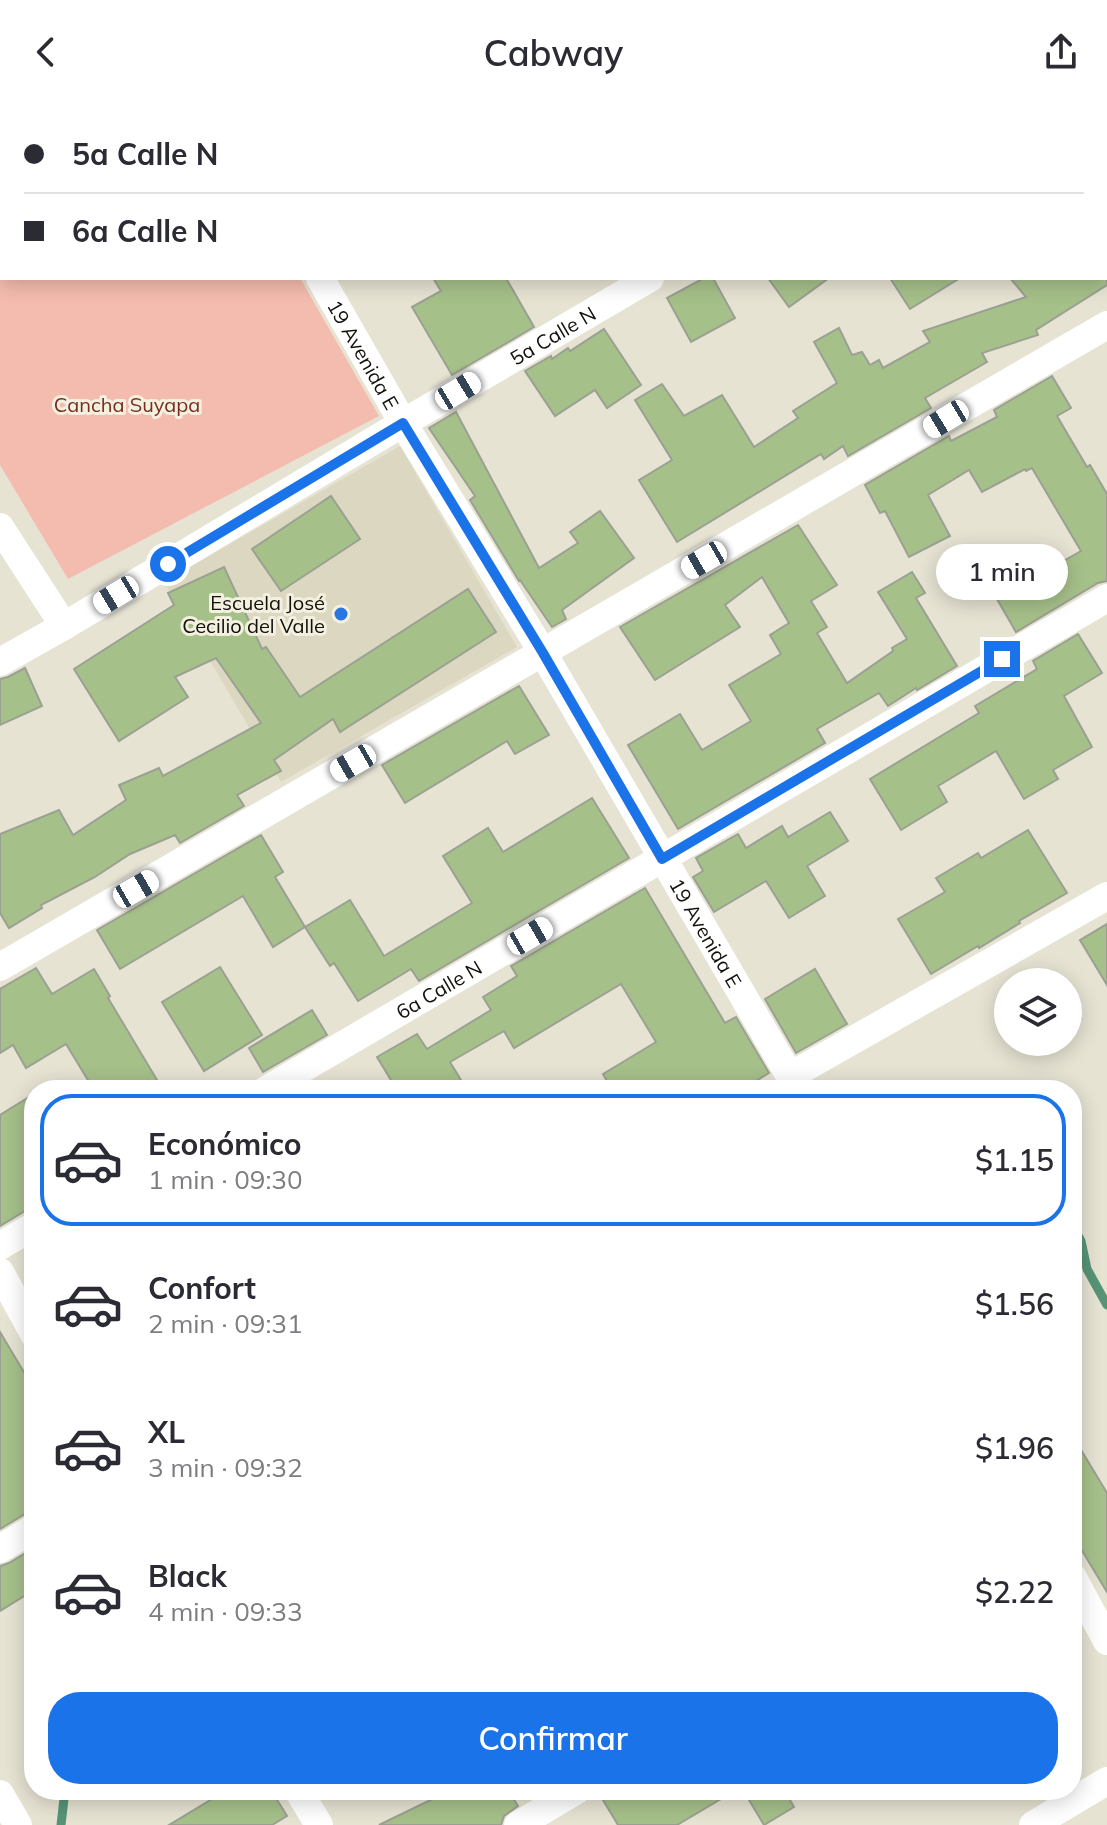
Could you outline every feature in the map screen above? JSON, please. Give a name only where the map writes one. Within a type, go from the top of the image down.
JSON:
[{"type":"street","name":"19 Avenida E","points":[[321,280],[792,1080]]},
{"type":"street","name":"5a Calle N","points":[[0,662],[647,280]]},
{"type":"street","points":[[0,967],[1107,325]]},
{"type":"street","points":[[0,527],[64,626]]},
{"type":"street","name":"6a Calle N","points":[[283,1080],[1107,598]]},
{"type":"street","points":[[799,1080],[1107,896]]},
{"type":"street","points":[[0,1246],[24,1232]]},
{"type":"street","points":[[0,1272],[24,1316]]},
{"type":"street","points":[[0,1549],[24,1534]]},
{"type":"street","points":[[1082,1595],[1107,1641]]},
{"type":"street","points":[[1082,1796],[1107,1781]]},
{"type":"street","points":[[0,1794],[18,1825]]},
{"type":"street","points":[[304,1800],[319,1825]]},
{"type":"street","points":[[518,1825],[560,1800]]},
{"type":"street","points":[[1033,1825],[1075,1800]]},
{"type":"shaded area","name":"Escuela José Cecilio del Valle","points":[[400,446],[517,647],[281,782],[164,582]]},
{"type":"green space","name":"Cancha Suyapa","points":[[0,280],[301,280],[379,416],[68,579],[0,465]]},
{"type":"building","points":[[434,280],[507,280],[534,327],[452,375],[412,307],[441,291]]},
{"type":"building","points":[[700,280],[714,280],[735,318],[691,342],[667,298]]},
{"type":"building","points":[[769,280],[826,280],[789,307]]},
{"type":"building","points":[[891,280],[957,280],[910,309]]},
{"type":"building","points":[[1012,280],[1107,280],[1107,285],[1036,330],[1038,335],[982,353],[987,362],[925,398],[931,408],[848,456],[843,446],[824,459],[821,454],[677,542],[639,480],[672,460],[635,400],[662,384],[684,416],[722,395],[754,447],[798,418],[793,411],[837,383],[814,342],[839,328],[852,355],[862,352],[870,365],[879,360],[883,368],[930,342],[923,331],[1026,297]]},
{"type":"building","points":[[604,329],[641,385],[607,408],[595,390],[555,416],[525,371],[568,348],[570,351]]},
{"type":"building","points":[[1052,376],[1071,408],[1057,416],[1107,494],[1107,581],[1098,583],[1016,632],[997,599],[1081,551],[1032,468],[982,492],[969,470],[928,495],[950,536],[909,557],[885,511],[880,513],[865,485],[949,436],[951,441],[997,417],[994,410]]},
{"type":"building","points":[[456,412],[539,568],[578,543],[570,532],[600,511],[634,558],[562,610],[566,619],[552,627],[519,581],[470,500],[475,496],[429,428]]},
{"type":"building","points":[[331,496],[360,539],[281,591],[252,549]]},
{"type":"building","points":[[798,525],[837,585],[811,601],[827,627],[817,633],[847,683],[907,639],[878,592],[912,572],[925,593],[916,598],[957,666],[888,706],[879,693],[817,729],[825,743],[678,829],[628,745],[680,714],[702,750],[751,721],[729,685],[781,654],[770,635],[789,623],[762,577],[725,605],[740,627],[655,680],[620,627]]},
{"type":"building","points":[[224,567],[262,649],[266,647],[300,697],[468,589],[496,632],[340,732],[333,719],[274,760],[281,771],[237,795],[244,806],[180,843],[175,835],[130,854],[95,877],[41,905],[42,908],[9,928],[0,913],[0,834],[59,810],[73,835],[126,800],[119,785],[159,768],[163,776],[261,723],[216,658],[175,677],[188,697],[119,741],[74,669],[174,605],[168,593]]},
{"type":"building","points":[[1078,634],[1102,673],[1064,696],[1092,747],[1053,770],[1058,779],[1024,799],[996,751],[938,786],[947,802],[901,830],[870,779],[979,713],[975,706],[1037,669],[1033,661]]},
{"type":"building","points":[[25,668],[42,706],[0,725],[0,679]]},
{"type":"building","points":[[519,686],[549,735],[515,754],[507,741],[405,803],[382,765]]},
{"type":"building","points":[[592,798],[629,858],[419,981],[411,969],[358,1001],[334,963],[330,966],[305,927],[350,900],[384,956],[472,903],[443,856],[488,828],[503,852]]},
{"type":"building","points":[[830,812],[848,841],[807,866],[825,896],[789,918],[766,881],[714,912],[693,877],[703,871],[696,858],[738,834],[746,848],[782,826],[788,837]]},
{"type":"building","points":[[1028,830],[1067,893],[931,974],[898,919],[945,892],[936,878],[978,853],[981,858]]},
{"type":"building","points":[[261,835],[283,872],[275,877],[305,927],[273,947],[243,896],[120,969],[97,930]]},
{"type":"building","points":[[645,888],[725,1023],[736,1017],[769,1073],[757,1080],[606,1080],[603,1074],[656,1042],[621,984],[514,1048],[504,1031],[450,1062],[461,1080],[391,1080],[377,1057],[417,1034],[427,1049],[491,1010],[483,997],[517,976],[511,966]]},
{"type":"building","points":[[1107,924],[1107,985],[1080,940]]},
{"type":"building","points":[[220,967],[262,1035],[204,1071],[162,1002]]},
{"type":"building","points":[[36,968],[52,994],[94,969],[157,1080],[88,1080],[66,1044],[26,1068],[13,1045],[0,1053],[0,989]]},
{"type":"building","points":[[815,969],[847,1024],[796,1053],[765,999]]},
{"type":"building","points":[[312,1010],[327,1035],[263,1072],[249,1048]]},
{"type":"building","points":[[24,1100],[24,1212],[0,1226],[0,1115]]},
{"type":"building","points":[[0,1332],[24,1372],[24,1515],[0,1529]]},
{"type":"building","points":[[1082,1452],[1107,1493],[1107,1592],[1082,1551]]},
{"type":"building","points":[[24,1554],[24,1596],[0,1611],[0,1566]]},
{"type":"building","points":[[210,1800],[277,1800],[287,1816],[272,1825],[169,1825]]},
{"type":"building","points":[[430,1800],[514,1800],[518,1806],[504,1816],[501,1825],[379,1825]]},
{"type":"building","points":[[603,1800],[719,1800],[677,1825],[618,1825]]},
{"type":"building","points":[[749,1800],[790,1800],[794,1807],[764,1825]]},
{"type":"waterway","points":[[1082,1246],[1087,1269],[1107,1305]]},
{"type":"waterway","points":[[61,1825],[64,1800]]},
{"type":"place","name":"Escuela José Cecilio del Valle","points":[[341,614]]},
{"type":"route","points":[[168,564],[403,423],[543,653],[662,859],[1002,659]]}]
